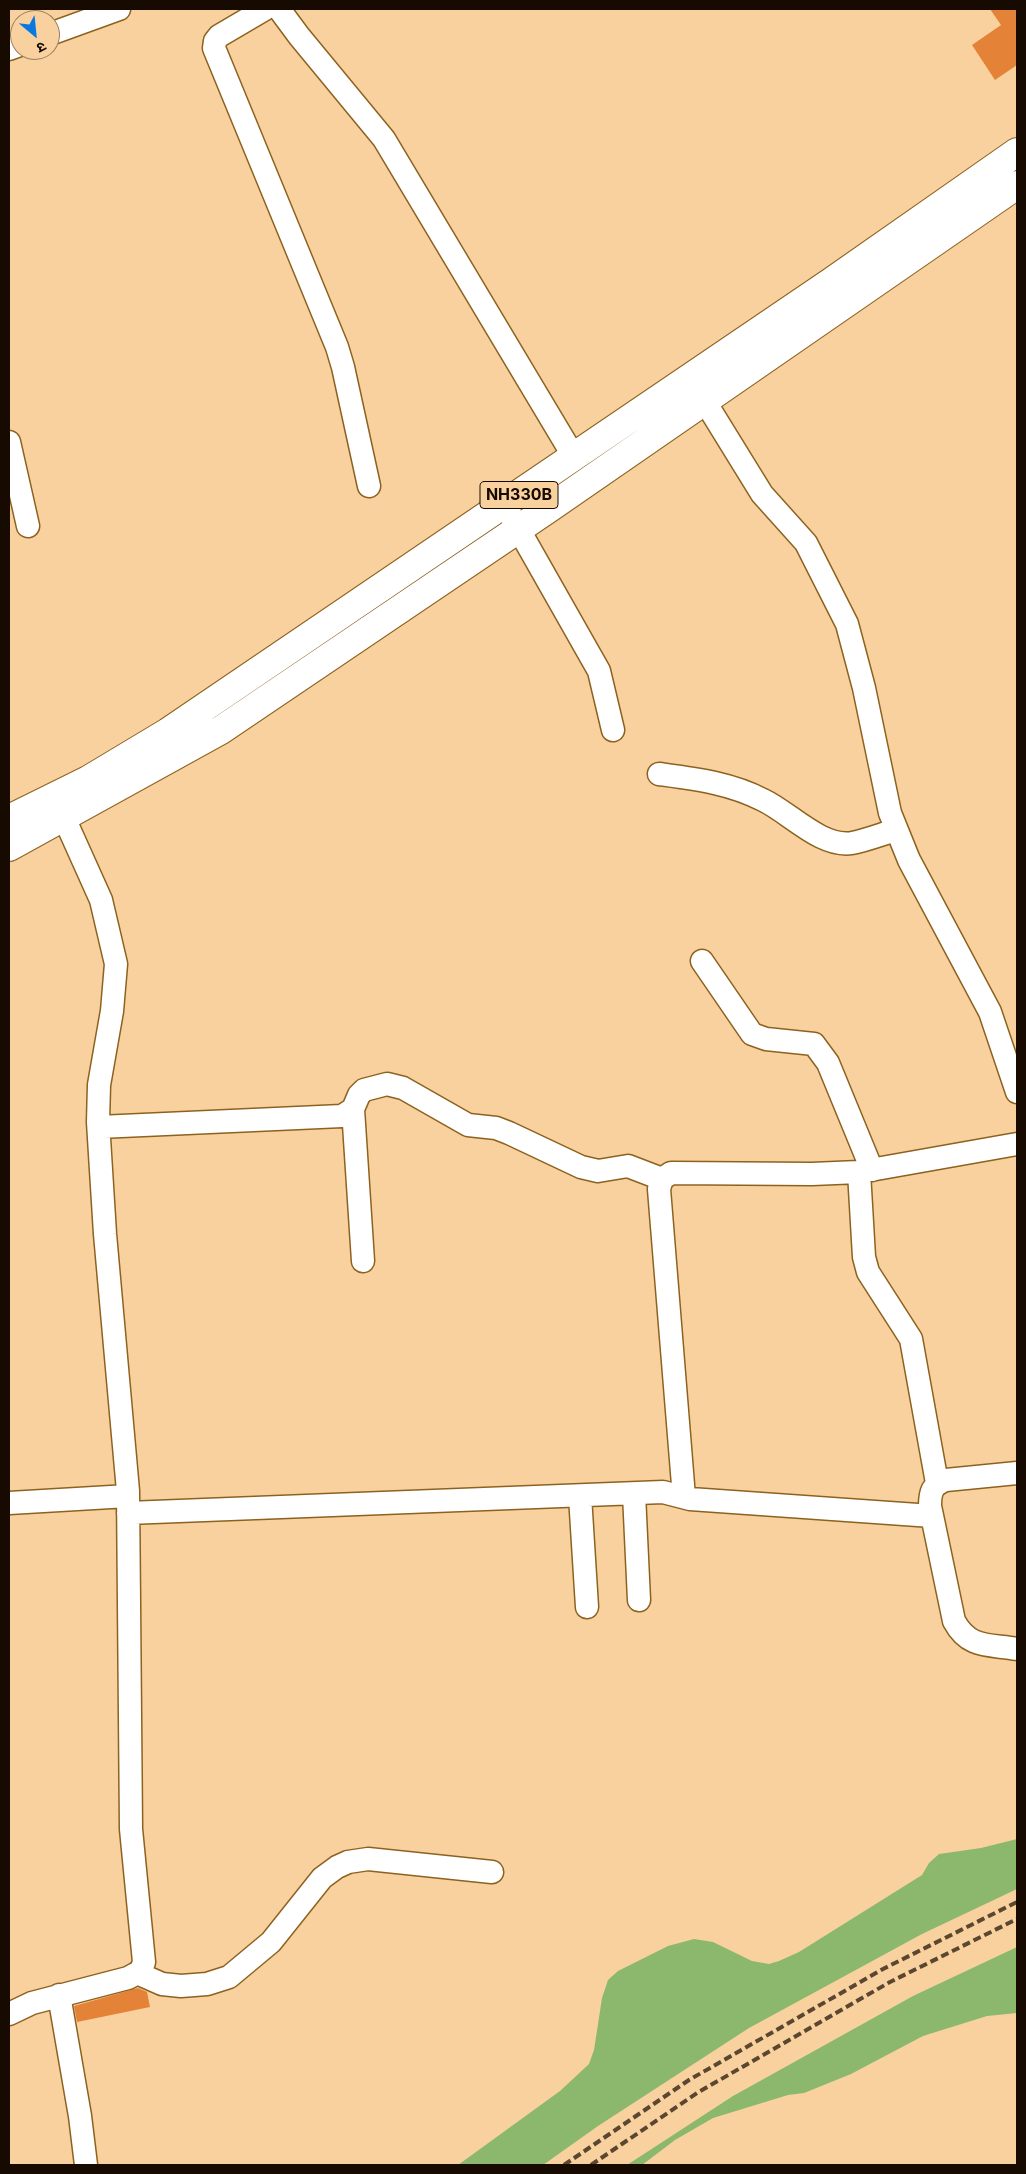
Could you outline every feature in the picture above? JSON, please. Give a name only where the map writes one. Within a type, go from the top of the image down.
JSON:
[{"type":"highway","name":"NH330B","points":[[9,847],[88,780],[168,732],[504,505],[1017,152]]},
{"type":"highway","name":"NH330B","points":[[9,818],[59,806],[221,730],[520,528],[1017,185]]},
{"type":"street","points":[[60,30],[119,9]]},
{"type":"street","points":[[265,9],[220,36],[215,41],[214,48],[337,347],[369,486]]},
{"type":"street","points":[[279,9],[384,139],[574,457]]},
{"type":"street","points":[[690,378],[762,494],[806,543],[847,624],[864,688],[890,813],[896,830],[909,860],[990,1012],[1017,1092]]},
{"type":"street","points":[[9,442],[28,526]]},
{"type":"street","points":[[504,505],[520,528],[600,671],[613,730]]},
{"type":"street","points":[[659,774],[710,781],[736,788],[765,801],[816,834],[832,841],[850,843],[896,830]]},
{"type":"street","points":[[9,2014],[32,2003],[128,1978],[141,1971],[144,1962],[131,1830],[128,1505],[104,1234],[98,1128],[100,1085],[112,1011],[116,964],[101,900],[59,806]]},
{"type":"street","points":[[702,961],[752,1034],[766,1040],[814,1044],[828,1063],[865,1171],[864,1257],[868,1272],[911,1339],[937,1484]]},
{"type":"street","points":[[363,1261],[353,1109],[359,1095],[364,1090],[387,1084],[403,1088],[468,1125],[496,1128],[581,1167],[598,1171],[628,1166],[662,1179]]},
{"type":"street","points":[[98,1128],[342,1116],[353,1109]]},
{"type":"street","points":[[684,1497],[659,1189],[662,1179],[671,1173],[812,1174],[865,1171],[1017,1144]]},
{"type":"street","points":[[1017,1473],[946,1480],[937,1484],[930,1495],[932,1516],[954,1621],[961,1634],[972,1642],[1017,1649]]},
{"type":"street","points":[[9,1503],[128,1505],[580,1496],[663,1492],[684,1497],[932,1516]]},
{"type":"street","points":[[634,1494],[639,1600]]},
{"type":"street","points":[[580,1496],[587,1607]]},
{"type":"street","points":[[137,1973],[162,1984],[181,1986],[207,1984],[229,1977],[271,1942],[322,1878],[336,1867],[348,1862],[368,1859],[492,1872]]},
{"type":"street","points":[[59,1995],[80,2116],[86,2165]]},
{"type":"green space","points":[[1017,1839],[1017,1889],[922,1934],[749,2028],[598,2126],[543,2165],[458,2165],[560,2091],[589,2064],[594,2050],[602,1998],[608,1980],[618,1971],[668,1946],[694,1939],[713,1942],[752,1961],[769,1964],[779,1961],[799,1952],[922,1875],[929,1863],[939,1854],[981,1848]]},
{"type":"green space","points":[[1017,1947],[1017,2013],[987,2016],[923,2036],[851,2074],[804,2093],[788,2095],[713,2118],[675,2140],[642,2165],[627,2165],[733,2096],[913,1996]]},
{"type":"building","points":[[990,9],[1017,9],[1017,65],[995,80],[972,45],[1001,25]]},
{"type":"building","points":[[138,1988],[147,1992],[150,2007],[77,2022],[74,2006]]},
{"type":"railway","points":[[564,2165],[689,2080],[883,1969],[1017,1902]]},
{"type":"railway","points":[[591,2165],[697,2093],[890,1982],[1017,1919]]}]
